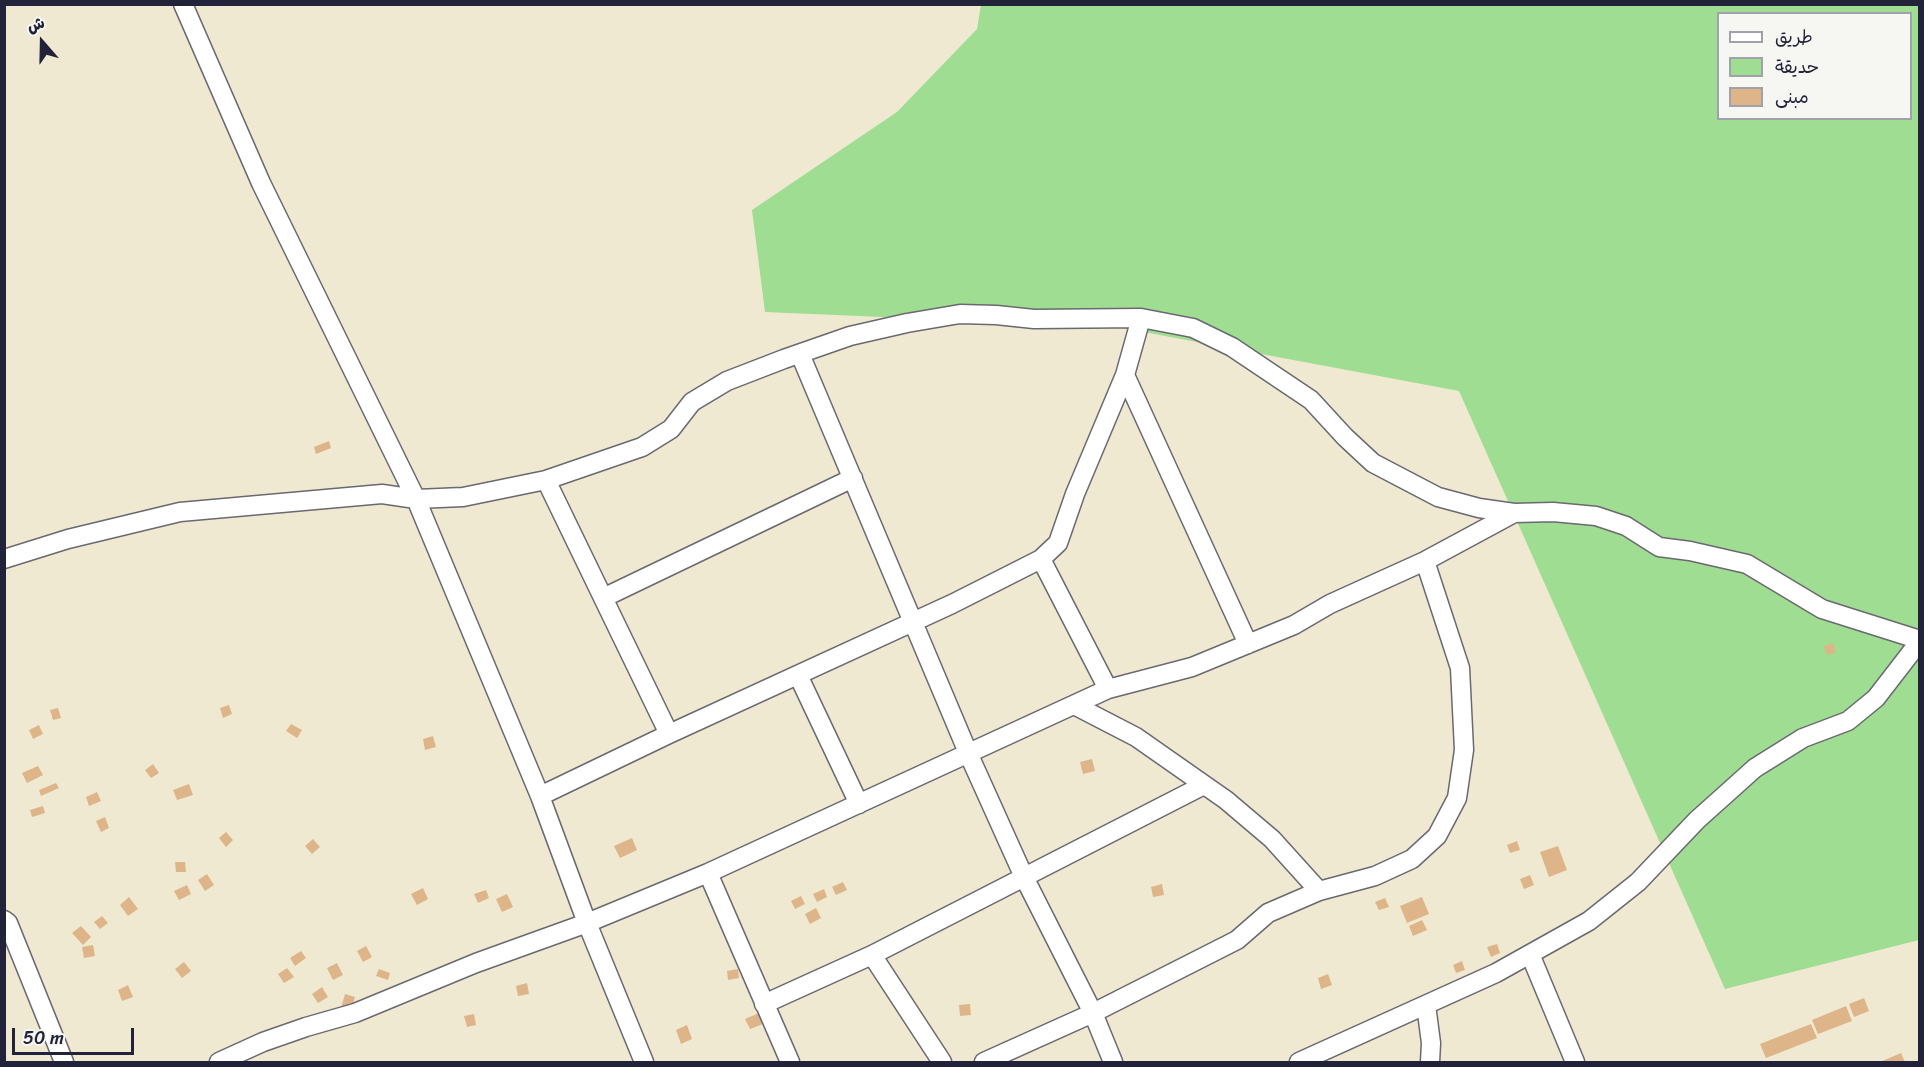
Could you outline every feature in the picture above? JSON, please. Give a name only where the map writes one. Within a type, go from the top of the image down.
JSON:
[{"type":"street","points":[[183,4],[261,183],[416,500],[540,796],[587,922],[644,1062]]},
{"type":"street","points":[[4,559],[68,539],[180,512],[382,494],[416,500],[463,497],[546,480],[642,447],[671,429],[692,402],[727,381],[850,336],[960,314],[996,315],[1034,320],[1141,318],[1193,328],[1232,347],[1311,400],[1373,463],[1438,496],[1479,508],[1514,513],[1553,512],[1596,516],[1626,526],[1659,547],[1690,551],[1747,564],[1822,609],[1920,641],[1876,698],[1867,706],[1848,721],[1803,738],[1755,768],[1697,820],[1638,882],[1589,921],[1496,973],[1299,1062]]},
{"type":"street","points":[[540,796],[914,622],[1041,559],[1058,543],[1075,494],[1125,375],[1141,318]]},
{"type":"street","points":[[800,354],[969,755],[1024,877],[1094,1013],[1113,1062]]},
{"type":"street","points":[[1125,375],[1248,644]]},
{"type":"street","points":[[603,597],[853,478]]},
{"type":"street","points":[[546,480],[669,734]]},
{"type":"street","points":[[219,1062],[263,1042],[355,1013],[476,963],[587,922],[708,873],[969,755],[1108,689],[1191,667],[1294,626],[1330,604],[1425,561],[1514,513]]},
{"type":"street","points":[[1041,559],[1108,689]]},
{"type":"street","points":[[984,1062],[1094,1013],[1237,939],[1268,913],[1319,891],[1375,876],[1412,859],[1437,836],[1457,798],[1464,750],[1460,668],[1425,561]]},
{"type":"street","points":[[798,675],[859,804]]},
{"type":"street","points":[[1076,705],[1136,737],[1226,800],[1272,839],[1319,891]]},
{"type":"street","points":[[764,1004],[872,955],[1204,785]]},
{"type":"street","points":[[708,873],[790,1062]]},
{"type":"street","points":[[4,920],[64,1062]]},
{"type":"street","points":[[1530,954],[1575,1062]]},
{"type":"street","points":[[872,955],[942,1062]]},
{"type":"street","points":[[1426,1005],[1431,1043],[1430,1062]]},
{"type":"green space","points":[[981,5],[1919,5],[1919,940],[1725,989],[1459,391],[1117,327],[765,312],[752,210],[897,112],[977,29]]},
{"type":"building","points":[[329,441],[331,448],[316,454],[314,447]]},
{"type":"building","points":[[1833,643],[1836,652],[1827,655],[1824,646]]},
{"type":"building","points":[[229,705],[232,714],[223,718],[220,708]]},
{"type":"building","points":[[58,708],[61,718],[53,720],[50,710]]},
{"type":"building","points":[[291,724],[302,730],[297,738],[286,731]]},
{"type":"building","points":[[39,725],[43,734],[33,739],[29,730]]},
{"type":"building","points":[[433,736],[436,747],[425,750],[423,739]]},
{"type":"building","points":[[1092,759],[1095,771],[1083,774],[1080,762]]},
{"type":"building","points":[[153,764],[159,773],[151,778],[145,770]]},
{"type":"building","points":[[38,766],[43,775],[27,783],[22,773]]},
{"type":"building","points":[[56,783],[59,788],[41,796],[39,790]]},
{"type":"building","points":[[189,784],[193,795],[177,800],[173,790]]},
{"type":"building","points":[[97,792],[101,801],[89,806],[86,797]]},
{"type":"building","points":[[43,806],[45,813],[32,817],[30,810]]},
{"type":"building","points":[[105,817],[109,828],[101,832],[96,821]]},
{"type":"building","points":[[226,832],[233,840],[226,847],[219,838]]},
{"type":"building","points":[[632,838],[637,850],[620,858],[614,846]]},
{"type":"building","points":[[313,839],[320,847],[312,854],[305,846]]},
{"type":"building","points":[[1517,841],[1520,850],[1510,853],[1507,845]]},
{"type":"building","points":[[1558,846],[1567,870],[1549,877],[1540,852]]},
{"type":"building","points":[[175,862],[185,862],[186,872],[176,872]]},
{"type":"building","points":[[207,874],[214,885],[205,891],[198,880]]},
{"type":"building","points":[[1530,875],[1534,885],[1524,889],[1520,879]]},
{"type":"building","points":[[843,882],[847,890],[836,895],[832,887]]},
{"type":"building","points":[[1162,884],[1164,895],[1153,897],[1151,887]]},
{"type":"building","points":[[187,885],[191,894],[179,900],[174,891]]},
{"type":"building","points":[[423,888],[428,899],[417,905],[411,894]]},
{"type":"building","points":[[824,889],[827,897],[817,902],[813,894]]},
{"type":"building","points":[[486,890],[489,898],[478,903],[474,894]]},
{"type":"building","points":[[507,894],[513,907],[502,912],[496,899]]},
{"type":"building","points":[[801,896],[805,904],[795,909],[791,901]]},
{"type":"building","points":[[129,897],[138,909],[128,916],[120,905]]},
{"type":"building","points":[[1422,897],[1429,914],[1407,923],[1400,906]]},
{"type":"building","points":[[1385,898],[1389,907],[1379,910],[1375,902]]},
{"type":"building","points":[[816,908],[821,918],[810,924],[805,914]]},
{"type":"building","points":[[102,916],[108,923],[100,929],[94,922]]},
{"type":"building","points":[[1422,920],[1427,930],[1413,936],[1409,926]]},
{"type":"building","points":[[81,926],[91,937],[83,945],[72,933]]},
{"type":"building","points":[[1497,944],[1500,953],[1491,957],[1487,947]]},
{"type":"building","points":[[93,945],[95,956],[84,958],[82,947]]},
{"type":"building","points":[[366,946],[372,957],[363,962],[357,951]]},
{"type":"building","points":[[301,951],[306,958],[295,966],[290,958]]},
{"type":"building","points":[[1462,961],[1465,970],[1456,973],[1453,965]]},
{"type":"building","points":[[184,962],[191,971],[182,978],[175,969]]},
{"type":"building","points":[[337,963],[343,975],[333,980],[327,968]]},
{"type":"building","points":[[287,968],[294,977],[284,983],[278,974]]},
{"type":"building","points":[[379,969],[390,973],[388,980],[376,976]]},
{"type":"building","points":[[738,969],[739,978],[728,980],[727,971]]},
{"type":"building","points":[[1328,974],[1332,985],[1321,989],[1318,978]]},
{"type":"building","points":[[527,983],[529,994],[518,996],[516,986]]},
{"type":"building","points":[[128,985],[133,997],[122,1001],[118,990]]},
{"type":"building","points":[[322,987],[328,997],[318,1003],[312,994]]},
{"type":"building","points":[[345,994],[355,997],[351,1011],[341,1008]]},
{"type":"building","points":[[1864,998],[1869,1011],[1854,1017],[1849,1004]]},
{"type":"building","points":[[970,1004],[971,1015],[960,1016],[959,1005]]},
{"type":"building","points":[[1846,1006],[1852,1021],[1818,1034],[1812,1020]]},
{"type":"building","points":[[759,1013],[763,1024],[750,1029],[745,1019]]},
{"type":"building","points":[[474,1014],[476,1025],[467,1027],[464,1016]]},
{"type":"building","points":[[1811,1024],[1817,1038],[1766,1058],[1760,1044]]},
{"type":"building","points":[[687,1025],[692,1039],[681,1044],[676,1030]]},
{"type":"building","points":[[1901,1053],[1905,1062],[1880,1062]]}]
